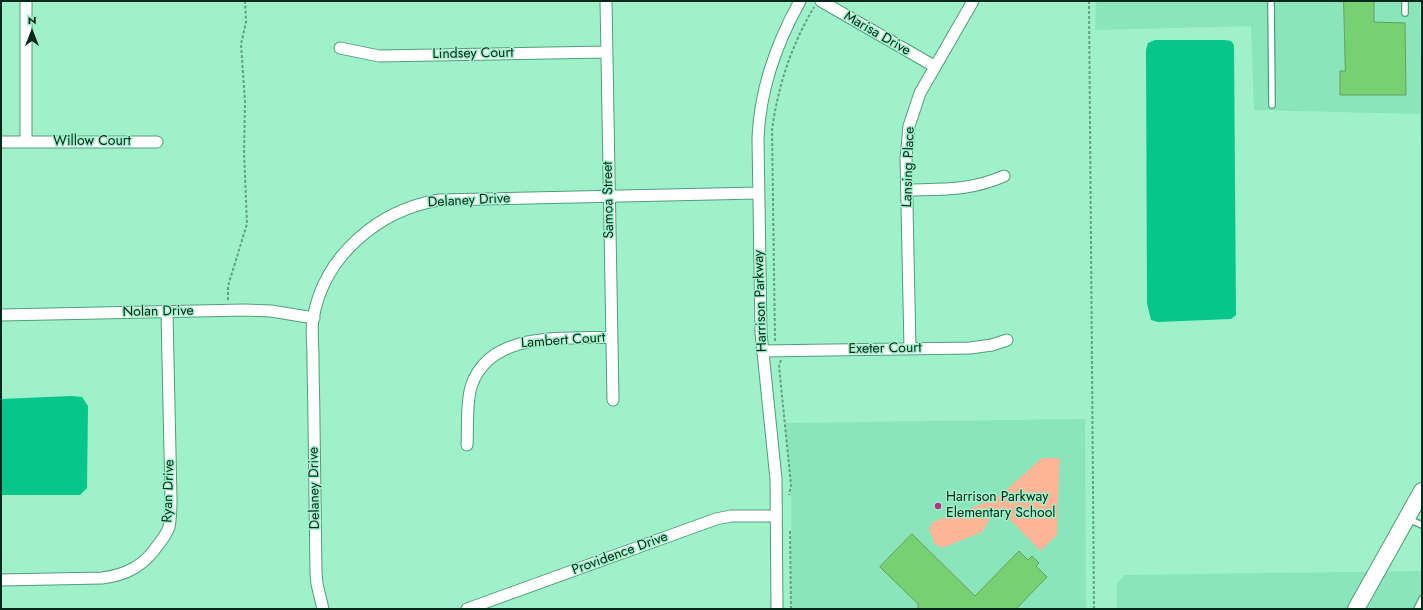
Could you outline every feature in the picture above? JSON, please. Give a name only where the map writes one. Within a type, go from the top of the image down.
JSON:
[{"type":"street","points":[[26,1],[26,142]]},
{"type":"street","name":"Samoa Street","points":[[606,1],[613,400]]},
{"type":"street","name":"Harrison Parkway","points":[[777,609],[776,479],[762,351],[758,127],[766,79],[780,42],[800,1]]},
{"type":"street","name":"Lansing Place","points":[[910,349],[906,158],[909,126],[920,94],[934,66],[973,1]]},
{"type":"street","name":"Marisa Drive","points":[[818,3],[934,66]]},
{"type":"street","name":"Lindsey Court","points":[[340,48],[378,56],[606,52]]},
{"type":"street","name":"Willow Court","points":[[1,142],[157,142]]},
{"type":"street","points":[[907,190],[971,188],[984,185],[1004,176]]},
{"type":"street","name":"Delaney Drive","points":[[323,609],[316,573],[314,318],[327,279],[347,250],[375,224],[401,210],[426,202],[451,199],[758,193]]},
{"type":"street","name":"Nolan Drive","points":[[1,315],[271,311],[314,318]]},
{"type":"street","name":"Ryan Drive","points":[[1,580],[102,578],[117,576],[150,558],[163,538],[168,528],[171,499],[167,313]]},
{"type":"street","name":"Lambert Court","points":[[467,445],[468,403],[472,385],[482,368],[495,355],[513,345],[530,340],[612,338]]},
{"type":"street","name":"Exeter Court","points":[[762,351],[981,347],[1007,340]]},
{"type":"street","points":[[1356,609],[1422,491]]},
{"type":"street","name":"Providence Drive","points":[[467,609],[716,519],[731,516],[776,516]]},
{"type":"lane","points":[[1271,1],[1272,105]]},
{"type":"lane","points":[[1405,1],[1405,13]]},
{"type":"lane","points":[[1407,518],[1422,525]]},
{"type":"lane","points":[[1417,609],[1422,599]]},
{"type":"path","points":[[228,311],[228,286],[247,224],[244,152],[245,102],[241,44],[246,22],[245,1]]},
{"type":"path","points":[[1089,1],[1094,609]]},
{"type":"path","points":[[789,495],[791,485],[779,366],[781,362],[775,340],[772,130],[776,102],[785,68],[800,30],[818,3]]},
{"type":"path","points":[[790,531],[791,609]]},
{"type":"shaded area","points":[[1096,1],[1420,1],[1422,173],[1420,114],[1254,110],[1251,26],[1095,30]]},
{"type":"shaded area","points":[[1155,40],[1225,40],[1231,41],[1234,45],[1236,315],[1231,319],[1158,322],[1151,320],[1147,303],[1146,50],[1148,43]]},
{"type":"shaded area","points":[[71,396],[82,397],[88,406],[87,488],[80,495],[1,495],[1,399]]},
{"type":"shaded area","name":"Harrison Parkway Elementary School","points":[[1085,419],[1086,609],[791,609],[791,485],[785,423]]},
{"type":"shaded area","points":[[1042,458],[1060,458],[1057,535],[1040,551],[1003,512],[994,512],[982,532],[942,548],[935,544],[929,529],[933,522],[994,499]]},
{"type":"shaded area","points":[[1422,571],[1422,609],[1117,609],[1117,584],[1124,575]]},
{"type":"building","points":[[1344,1],[1374,1],[1374,22],[1405,23],[1406,95],[1340,95],[1340,71],[1345,71]]},
{"type":"building","points":[[912,534],[975,596],[1019,551],[1028,560],[1032,556],[1039,563],[1036,566],[1047,577],[1016,609],[918,609],[918,604],[880,567]]},
{"type":"place","name":"Harrison Parkway Elementary School","points":[[938,506]]}]
